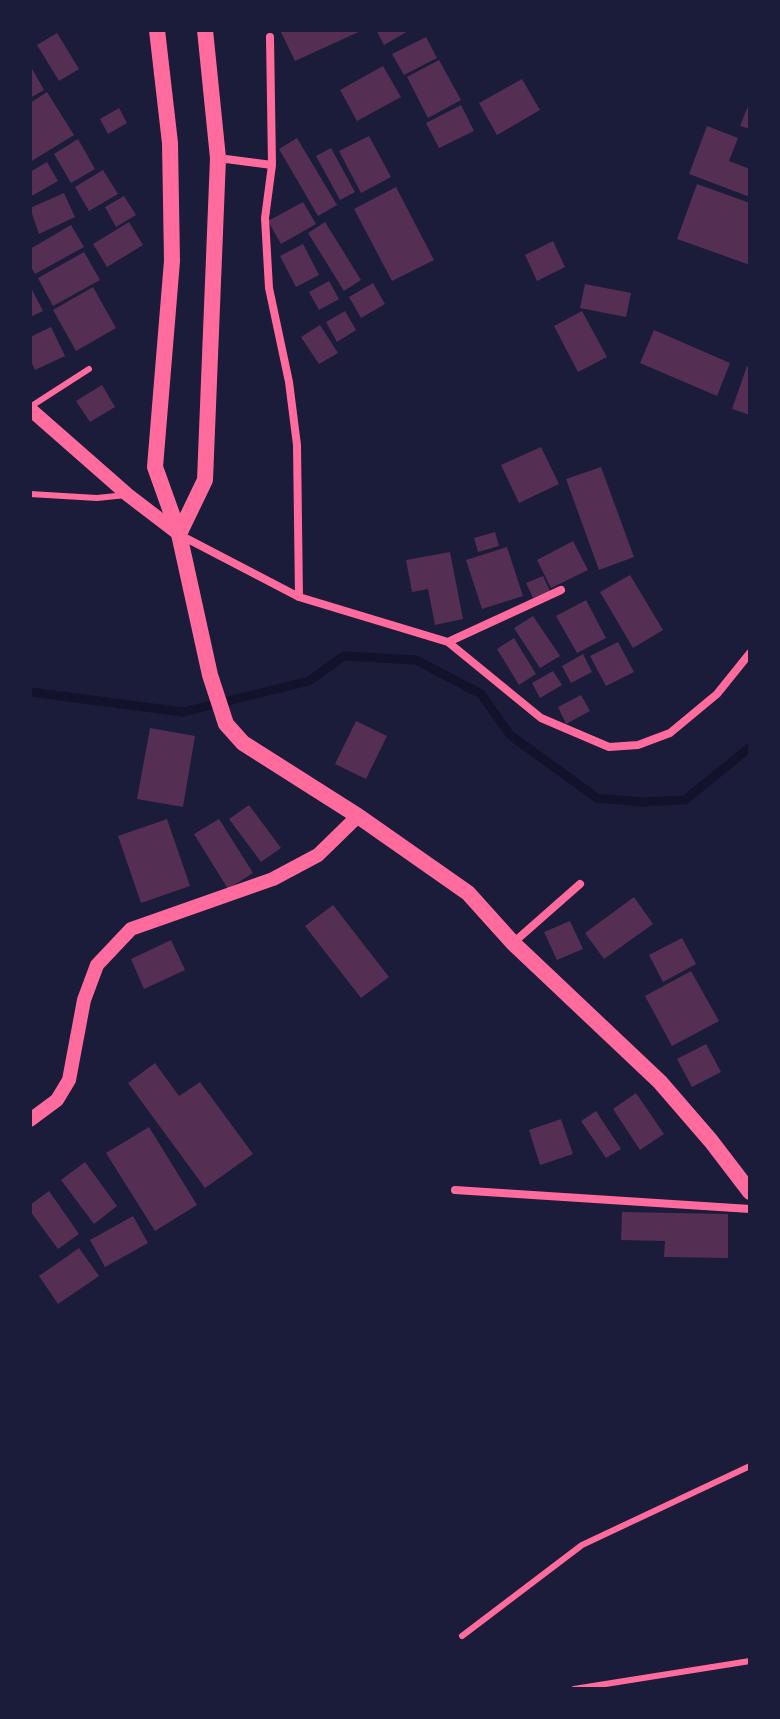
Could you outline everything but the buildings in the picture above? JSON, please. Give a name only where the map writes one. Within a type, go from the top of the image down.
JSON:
[{"type":"main road","points":[[157,30],[170,143],[172,261],[155,467],[179,534],[210,675],[226,724],[243,743],[358,816],[468,893],[513,943],[660,1082],[750,1192]]},
{"type":"main road","points":[[179,534],[205,480],[218,158],[205,30]]},
{"type":"street","points":[[270,37],[272,165],[265,218],[269,288],[289,382],[297,445],[299,597]]},
{"type":"street","points":[[218,158],[272,165]]},
{"type":"street","points":[[30,408],[128,495],[179,534],[299,597],[448,642],[541,718],[609,747],[638,745],[670,733],[717,694],[750,653]]},
{"type":"street","points":[[448,642],[561,590]]},
{"type":"street","points":[[30,1120],[57,1100],[69,1080],[84,1000],[97,965],[131,929],[273,879],[318,855],[358,816]]},
{"type":"street","points":[[513,943],[580,884]]},
{"type":"street","points":[[455,1190],[750,1209]]},
{"type":"lane","points":[[30,408],[89,369]]},
{"type":"lane","points":[[30,494],[97,498],[128,495]]},
{"type":"lane","points":[[462,1636],[582,1545],[750,1466]]},
{"type":"lane","points":[[574,1689],[750,1661]]},
{"type":"waterway","points":[[30,692],[183,712],[309,681],[344,656],[416,660],[481,694],[510,735],[597,798],[641,802],[685,800],[750,747]]}]
